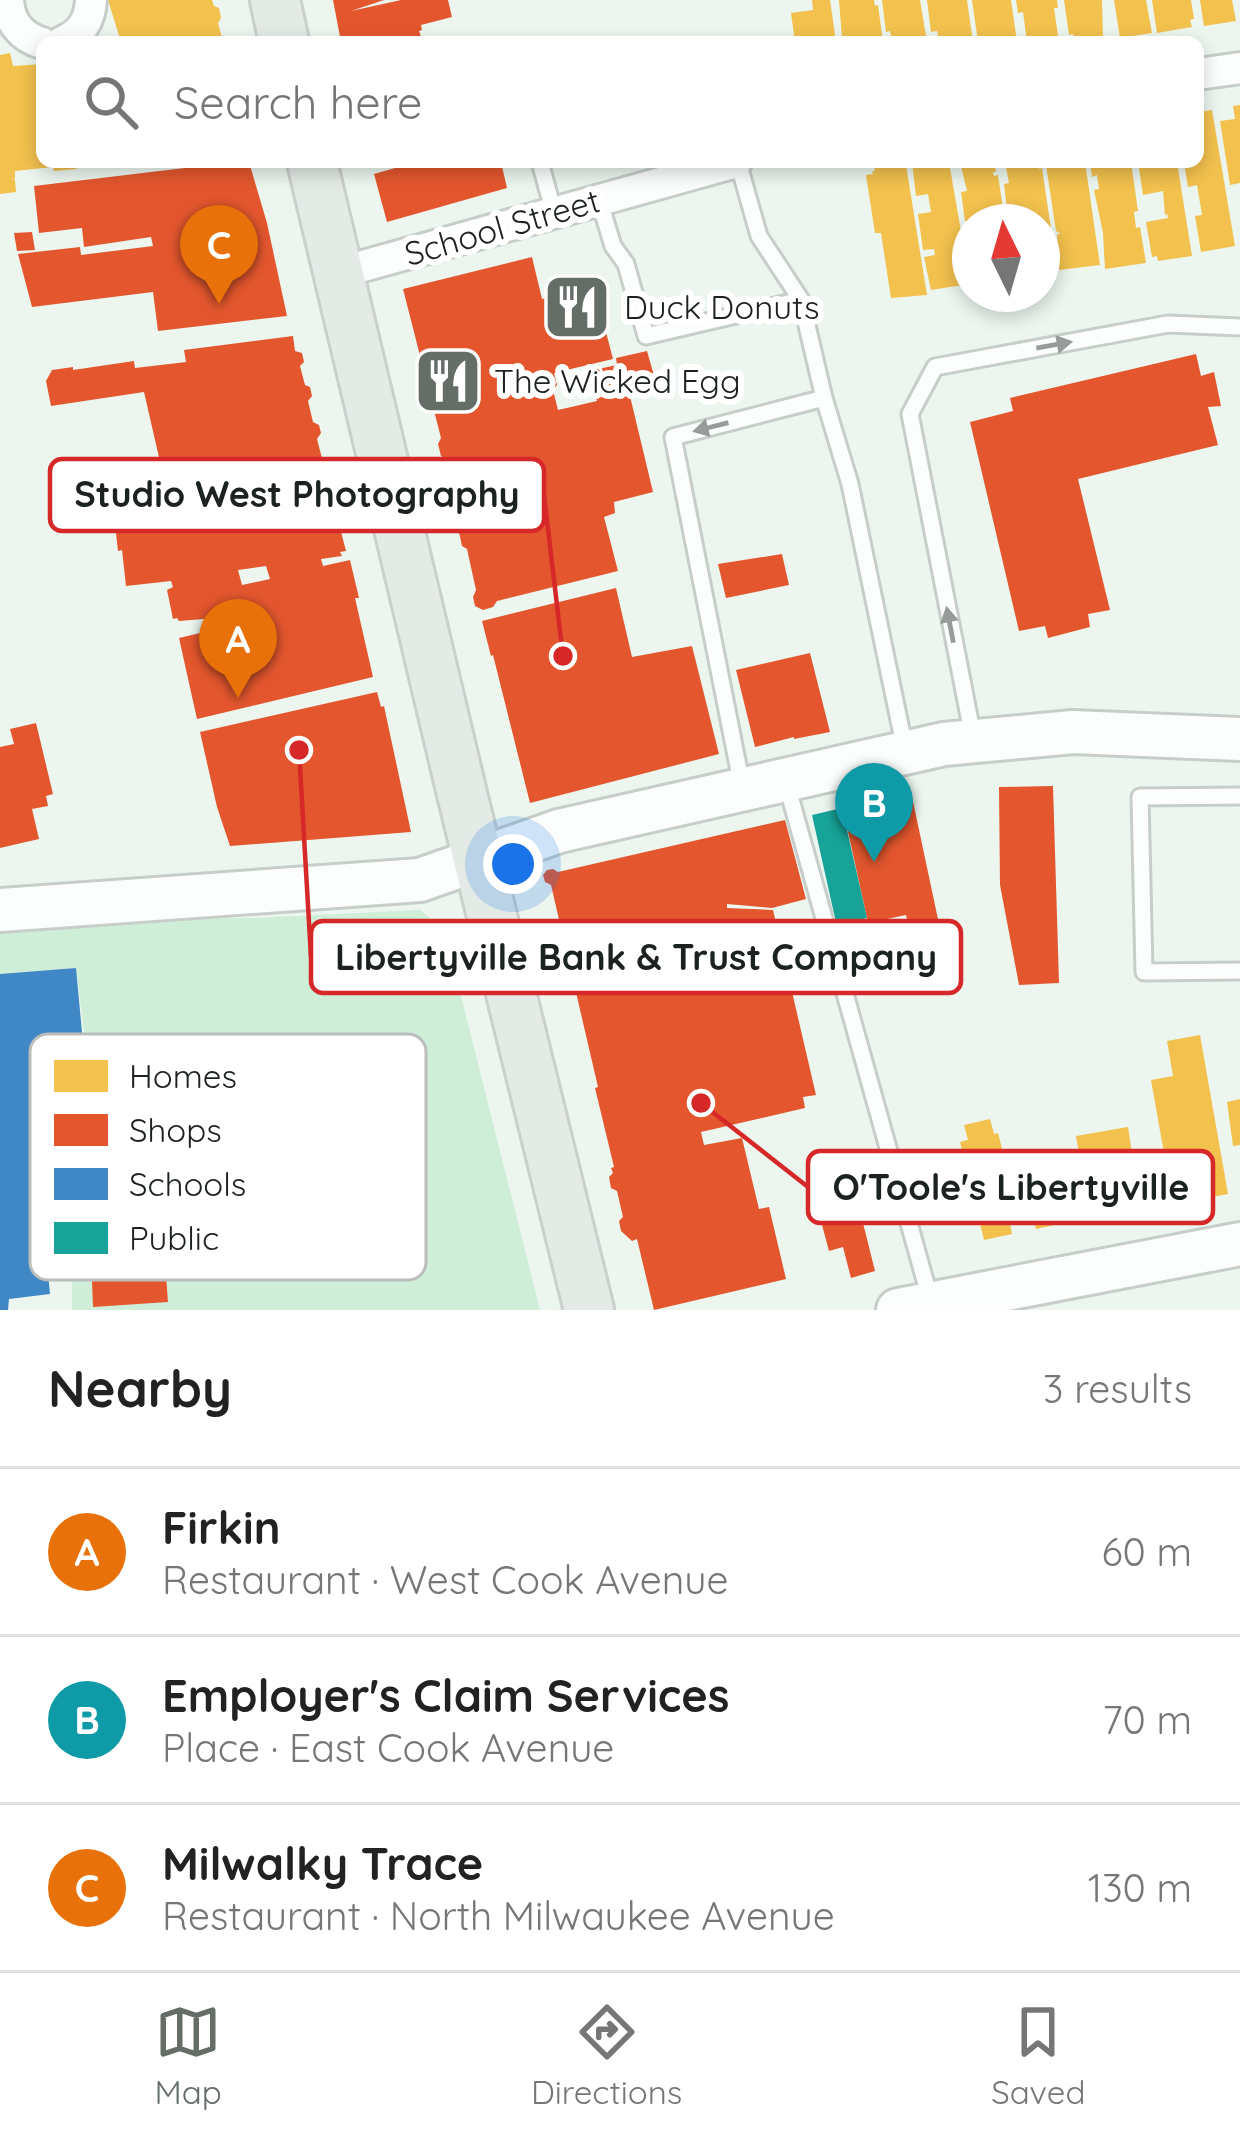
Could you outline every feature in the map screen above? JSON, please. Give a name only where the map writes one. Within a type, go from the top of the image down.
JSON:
[{"type":"main road","points":[[274,0],[283,36]]},
{"type":"main road","points":[[313,168],[589,1310]]},
{"type":"street","points":[[8,0],[20,32],[36,41]]},
{"type":"street","points":[[74,36],[88,17],[91,0]]},
{"type":"street","points":[[1204,73],[1240,68]]},
{"type":"street","name":"School Street","points":[[338,273],[599,200],[647,180],[707,168]]},
{"type":"street","points":[[0,910],[420,880],[559,831],[973,740],[1073,732],[1240,739]]},
{"type":"street","points":[[915,1307],[1240,1244]]},
{"type":"lane","points":[[542,168],[554,213]]},
{"type":"lane","points":[[739,168],[759,236],[801,300],[850,484],[906,752]]},
{"type":"lane","points":[[599,200],[613,246],[626,264],[646,336],[801,300]]},
{"type":"lane","points":[[973,740],[910,414],[935,367],[1168,324],[1240,327]]},
{"type":"lane","points":[[743,789],[673,436],[824,398]]},
{"type":"lane","points":[[785,779],[915,1307]]},
{"type":"lane","points":[[1240,796],[1140,797],[1144,972],[1240,971]]},
{"type":"green space","points":[[420,910],[456,940],[454,968],[540,1310],[72,1310],[72,1280],[426,1280],[426,1034],[84,1034],[76,968],[0,974],[0,921],[256,918]]},
{"type":"building: Homes","points":[[108,0],[212,0],[219,8],[221,36],[119,36]]},
{"type":"building: Homes","points":[[812,0],[830,0],[835,36],[794,36],[791,13],[813,10]]},
{"type":"building: Homes","points":[[839,0],[874,0],[882,36],[842,36]]},
{"type":"building: Homes","points":[[882,0],[920,0],[926,36],[886,32]]},
{"type":"building: Homes","points":[[927,0],[967,0],[972,36],[931,32]]},
{"type":"building: Homes","points":[[972,0],[1011,0],[1016,36],[977,36]]},
{"type":"building: Homes","points":[[1016,0],[1057,0],[1058,36],[1026,36],[1023,12],[1018,13]]},
{"type":"building: Homes","points":[[1064,0],[1102,0],[1103,36],[1069,35]]},
{"type":"building: Homes","points":[[1114,0],[1146,0],[1152,33],[1120,36]]},
{"type":"building: Homes","points":[[1152,0],[1191,0],[1192,27],[1157,33]]},
{"type":"building: Homes","points":[[1200,0],[1232,0],[1236,21],[1204,26]]},
{"type":"building: Homes","points":[[10,53],[13,66],[36,64],[36,168],[44,168],[15,171],[16,192],[0,194],[0,55]]},
{"type":"building: Homes","points":[[1240,105],[1240,183],[1230,185],[1220,121],[1235,119],[1233,106]]},
{"type":"building: Homes","points":[[1212,110],[1235,246],[1201,252],[1195,216],[1202,215],[1197,185],[1188,187],[1185,168],[1204,168],[1204,111]]},
{"type":"building: Homes","points":[[906,168],[927,295],[891,298],[866,175]]},
{"type":"building: Homes","points":[[913,168],[950,168],[956,204],[952,204],[952,287],[931,290],[924,257],[935,255],[934,249],[923,250],[918,214],[931,212],[928,194],[916,196]]},
{"type":"building: Homes","points":[[961,168],[995,168],[1002,204],[963,204],[961,192],[967,191]]},
{"type":"building: Homes","points":[[1006,168],[1042,168],[1047,204],[1006,204],[1004,184],[1009,183]]},
{"type":"building: Homes","points":[[1046,168],[1086,168],[1100,265],[1060,270],[1060,204],[1052,204]]},
{"type":"building: Homes","points":[[1091,168],[1132,168],[1136,228],[1140,227],[1146,263],[1105,269],[1094,190],[1099,189],[1097,175],[1092,177]]},
{"type":"building: Homes","points":[[1139,168],[1178,168],[1192,256],[1158,261],[1157,256],[1152,257],[1146,222],[1168,218],[1163,191],[1143,195]]},
{"type":"building: Homes","points":[[1200,1035],[1228,1194],[1173,1204],[1151,1080],[1173,1076],[1167,1041]]},
{"type":"building: Homes","points":[[1240,1099],[1240,1145],[1233,1146],[1227,1102]]},
{"type":"building: Homes","points":[[990,1119],[1014,1195],[1009,1196],[1015,1222],[1010,1223],[1012,1234],[984,1240],[960,1142],[968,1140],[964,1125]]},
{"type":"building: Homes","points":[[1128,1127],[1136,1179],[1118,1187],[1085,1188],[1076,1136]]},
{"type":"building: Homes","points":[[1057,1149],[1073,1221],[1036,1229],[1020,1157]]},
{"type":"building: Shops","points":[[333,0],[384,0],[351,11],[401,0],[448,0],[452,17],[421,25],[421,36],[340,36]]},
{"type":"building: Shops","points":[[185,168],[251,168],[287,316],[158,331],[153,292],[32,307],[18,254],[80,247],[81,255],[153,246],[151,237],[84,247],[82,228],[39,233],[34,186]]},
{"type":"building: Shops","points":[[395,168],[502,168],[507,188],[387,222],[374,174]]},
{"type":"building: Shops","points":[[32,232],[35,250],[17,251],[14,233]]},
{"type":"building: Shops","points":[[532,257],[542,299],[594,286],[613,359],[554,373],[558,410],[597,401],[589,371],[647,351],[657,386],[629,392],[653,492],[614,502],[615,513],[604,517],[618,571],[497,601],[483,610],[475,606],[476,590],[455,514],[458,508],[448,460],[441,456],[441,438],[403,289]]},
{"type":"building: Shops","points":[[293,336],[295,351],[302,353],[300,366],[305,385],[310,387],[308,401],[313,422],[319,425],[317,439],[346,551],[321,559],[323,566],[350,560],[373,677],[197,719],[179,638],[247,622],[246,613],[179,621],[173,619],[167,590],[173,587],[171,581],[126,586],[122,550],[118,551],[113,471],[161,466],[144,392],[51,406],[46,381],[52,370],[73,367],[134,361],[135,368],[186,362],[184,350]],"holes":[[[266,566],[270,579],[242,585],[238,570]]]},
{"type":"building: Shops","points":[[1196,354],[1201,376],[1214,372],[1221,406],[1208,407],[1218,445],[1078,479],[1110,610],[1088,614],[1090,627],[1048,638],[1045,626],[1019,631],[970,422],[1013,411],[1010,398]]},
{"type":"building: Shops","points":[[782,554],[789,585],[726,598],[718,564]]},
{"type":"building: Shops","points":[[616,588],[632,657],[692,646],[719,754],[530,803],[482,621]]},
{"type":"building: Shops","points":[[810,653],[830,732],[755,747],[736,670]]},
{"type":"building: Shops","points":[[377,692],[411,832],[230,846],[200,732]]},
{"type":"building: Shops","points":[[36,723],[53,794],[46,796],[48,806],[32,809],[39,839],[0,848],[0,747],[14,744],[10,729]]},
{"type":"building: Shops","points":[[1053,786],[1059,983],[1019,985],[1000,885],[999,787]]},
{"type":"building: Shops","points":[[911,792],[939,924],[939,939],[913,945],[906,915],[868,923],[843,809]]},
{"type":"building: Shops","points":[[785,820],[806,899],[772,908],[727,904],[727,908],[773,910],[816,1095],[803,1097],[805,1108],[701,1132],[704,1145],[742,1138],[759,1209],[769,1207],[786,1279],[654,1310],[637,1239],[632,1241],[621,1231],[623,1217],[617,1191],[611,1188],[614,1167],[598,1087],[551,885],[543,875],[547,870],[558,872]]},
{"type":"building: Shops","points":[[836,1189],[844,1219],[861,1215],[875,1271],[851,1278],[843,1247],[829,1251],[814,1195]]},
{"type":"building: Shops","points":[[92,1280],[166,1280],[168,1302],[93,1307]]},
{"type":"building: Schools","points":[[76,968],[82,1034],[30,1034],[30,1280],[49,1280],[50,1294],[9,1299],[8,1310],[0,1310],[0,974]]},
{"type":"building: Public","points":[[842,808],[867,918],[837,927],[812,815]]},
{"type":"place","name":"Milwalky Trace","points":[[219,304]]},
{"type":"place","name":"Duck Donuts","points":[[577,307]]},
{"type":"place","name":"The Wicked Egg","points":[[448,381]]},
{"type":"place","name":"Studio West Photography","points":[[563,656]]},
{"type":"place","name":"Firkin","points":[[238,698]]},
{"type":"place","name":"Libertyville Bank & Trust Company","points":[[299,750]]},
{"type":"place","name":"Employer's Claim Services","points":[[874,862]]},
{"type":"place","name":"O'Toole's Libertyville","points":[[701,1103]]}]
